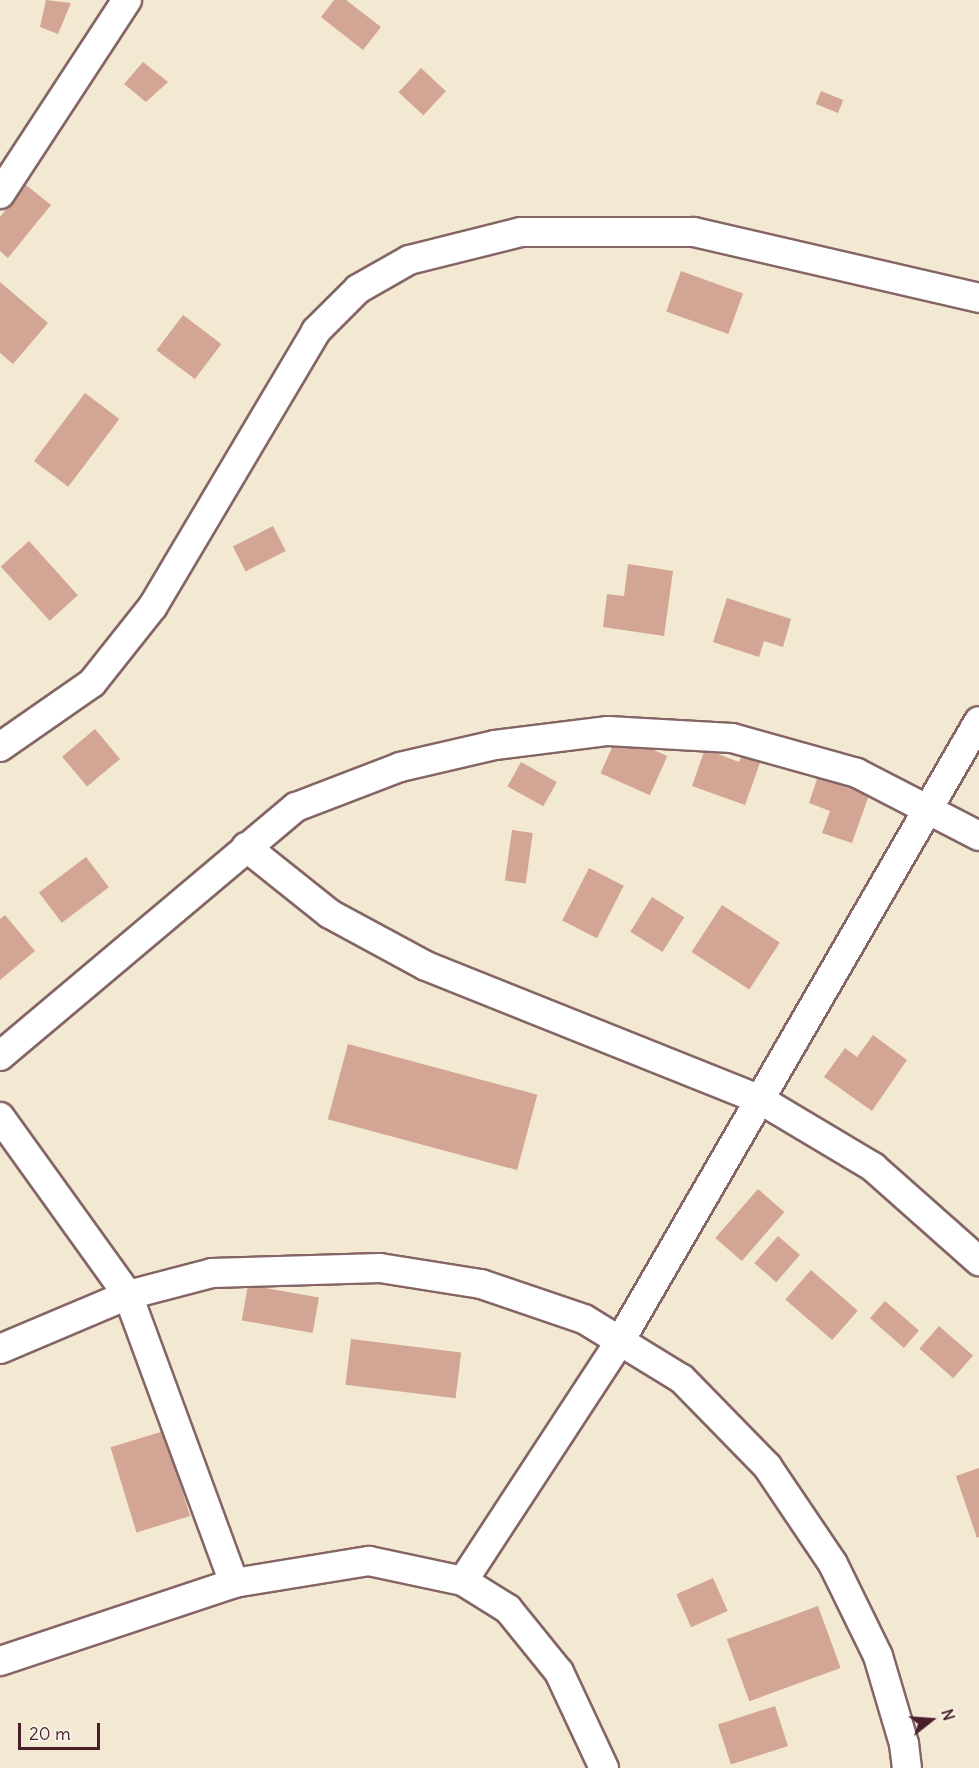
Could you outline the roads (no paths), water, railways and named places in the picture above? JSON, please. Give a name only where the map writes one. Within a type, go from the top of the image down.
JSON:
[{"type":"street","points":[[0,194],[127,0]]},
{"type":"street","points":[[0,747],[92,683],[153,606],[316,331],[358,289],[409,260],[520,232],[694,232],[979,298]]},
{"type":"street","points":[[463,1581],[620,1341],[979,721]]},
{"type":"street","points":[[0,1056],[296,807],[400,768],[495,745],[608,731],[732,738],[857,773],[930,808],[979,836]]},
{"type":"street","points":[[246,847],[330,914],[426,966],[759,1099],[873,1167],[979,1261]]},
{"type":"street","points":[[0,1117],[128,1295],[234,1583]]},
{"type":"street","points":[[0,1349],[128,1295],[212,1273],[380,1268],[481,1284],[584,1319],[682,1378],[767,1466],[833,1564],[878,1656],[904,1744],[906,1768]]},
{"type":"street","points":[[0,1661],[234,1583],[369,1561],[463,1581],[508,1609],[560,1672],[604,1768]]}]
